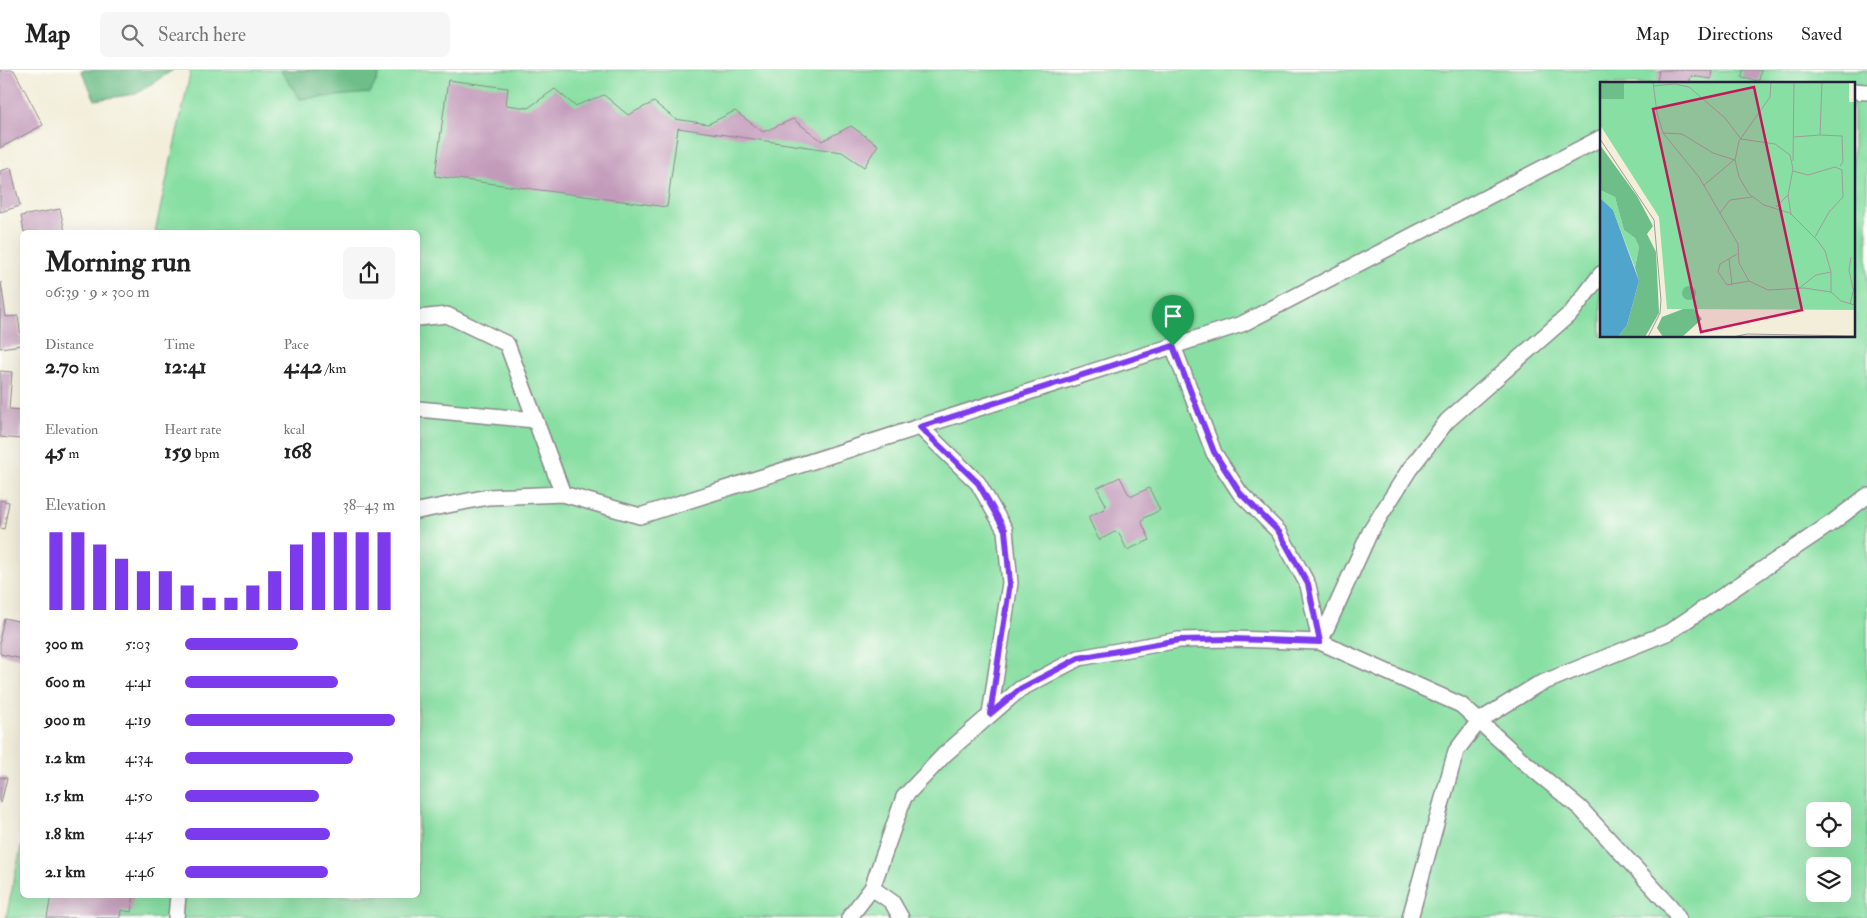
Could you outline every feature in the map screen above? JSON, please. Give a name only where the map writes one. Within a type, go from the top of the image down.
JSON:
[{"type":"lane","points":[[1854,91],[1867,92]]},
{"type":"lane","points":[[420,511],[488,497],[563,494],[640,516],[1242,324],[1600,139]]},
{"type":"lane","points":[[1320,642],[1370,532],[1415,463],[1447,421],[1572,312],[1600,275]]},
{"type":"lane","points":[[420,318],[447,315],[507,344],[563,494]]},
{"type":"lane","points":[[1173,346],[1214,452],[1240,493],[1279,532],[1308,584],[1320,642]]},
{"type":"lane","points":[[420,409],[535,420]]},
{"type":"lane","points":[[920,427],[978,483],[1005,530],[1010,583],[990,714]]},
{"type":"lane","points":[[1410,918],[1456,751],[1479,721],[1537,685],[1668,632],[1833,522],[1867,496]]},
{"type":"lane","points":[[849,918],[872,888],[904,797],[945,754],[1020,689],[1079,658],[1179,640],[1233,639],[1320,642],[1461,705],[1523,761],[1580,808],[1670,906],[1678,918]]},
{"type":"lane","points":[[872,888],[892,902],[901,918]]},
{"type":"lane","points":[[176,918],[178,898]]},
{"type":"green space","points":[[81,70],[173,70],[136,94],[95,100]]},
{"type":"green space","points":[[191,70],[1867,70],[1867,918],[6,918],[20,852],[20,898],[420,898],[420,230],[155,230]]},
{"type":"green space","points":[[280,70],[382,70],[370,93],[300,99]]},
{"type":"building","points":[[0,70],[14,70],[43,125],[0,148]]},
{"type":"building","points":[[1659,70],[1712,70],[1711,79],[1691,76],[1690,82],[1657,82]]},
{"type":"building","points":[[1743,70],[1761,70],[1759,81],[1742,78]]},
{"type":"building","points":[[448,80],[508,88],[506,105],[528,108],[555,89],[575,106],[604,95],[628,115],[654,102],[675,119],[708,124],[735,111],[763,132],[793,119],[822,141],[851,126],[878,145],[864,167],[842,152],[678,128],[667,207],[435,176]]},
{"type":"building","points":[[11,168],[20,206],[0,212],[0,171]]},
{"type":"building","points":[[60,209],[65,230],[24,230],[21,216]]},
{"type":"building","points":[[1,282],[6,317],[18,316],[20,345],[0,348]]},
{"type":"building","points":[[0,371],[12,372],[9,409],[20,410],[20,439],[0,437]]},
{"type":"building","points":[[1120,477],[1128,493],[1132,496],[1149,488],[1160,510],[1144,518],[1142,523],[1150,540],[1127,550],[1119,533],[1115,532],[1099,540],[1088,517],[1104,509],[1106,505],[1097,488]]},
{"type":"building","points":[[0,500],[9,502],[4,529],[0,528]]},
{"type":"building","points":[[4,618],[20,622],[20,659],[0,654],[0,637]]},
{"type":"building","points":[[0,777],[7,778],[1,803],[0,803]]},
{"type":"building","points":[[50,898],[133,898],[131,912],[121,910],[120,918],[47,918]]},
{"type":"route","points":[[1173,346],[1214,452],[1240,493],[1279,532],[1308,584],[1320,642],[1233,639],[1179,640],[1079,658],[1020,689],[990,714],[1010,583],[1005,530],[978,483],[920,427],[1173,346]]}]
